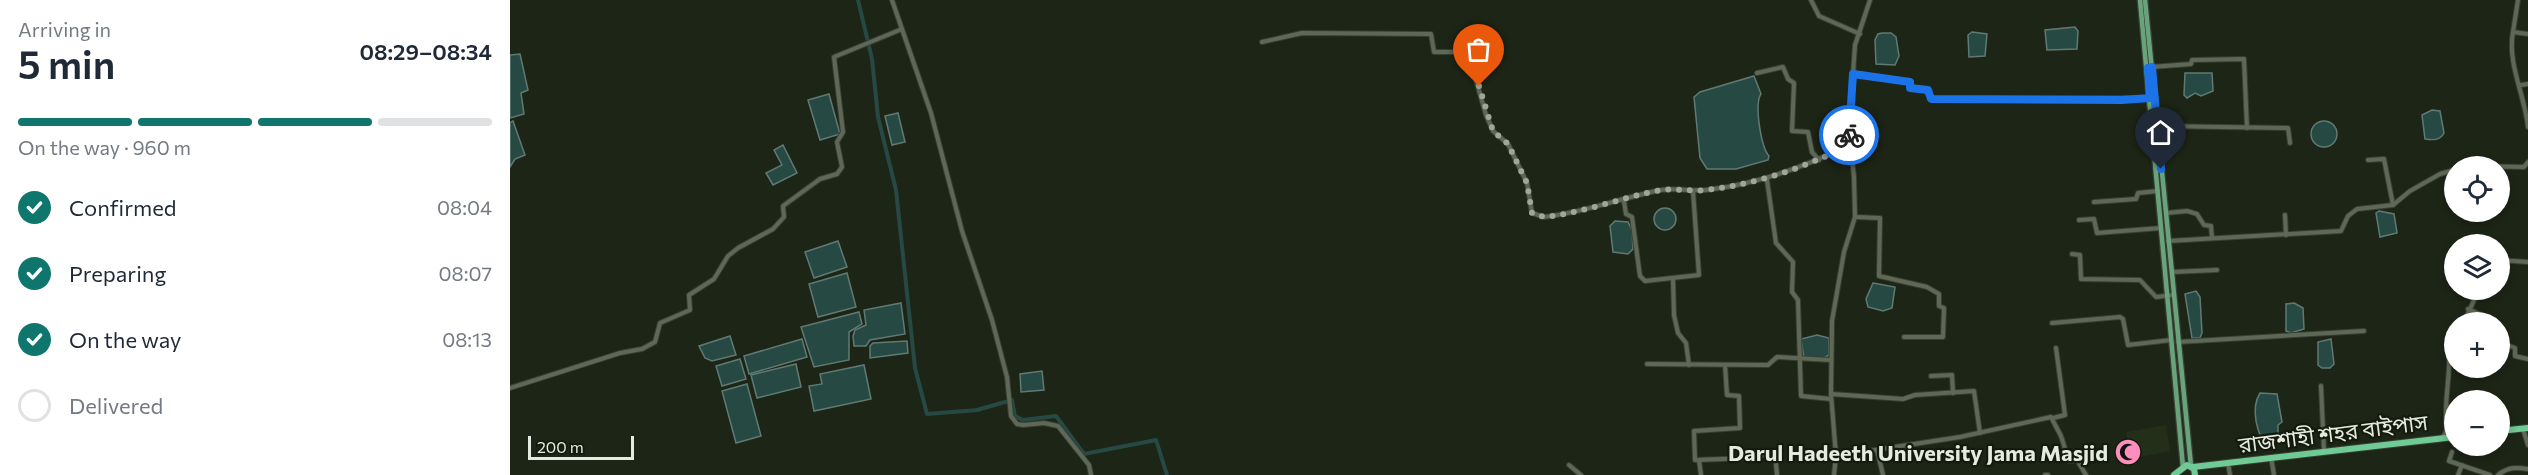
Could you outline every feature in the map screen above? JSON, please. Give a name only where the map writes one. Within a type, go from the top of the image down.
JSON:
[{"type":"highway","points":[[2510,430],[2525,428]]},
{"type":"highway","name":"রাজশাহী শহর বাইপাস","points":[[2217,465],[2271,456],[2443,438]]},
{"type":"highway","points":[[2192,466],[2196,475],[2217,465]]},
{"type":"highway","points":[[2179,472],[2192,466],[2217,465]]},
{"type":"main road","points":[[2140,0],[2157,126],[2171,272],[2170,296]]},
{"type":"main road","points":[[2145,0],[2158,191],[2192,466]]},
{"type":"main road","points":[[2175,341],[2179,472]]},
{"type":"street","points":[[892,0],[931,113],[962,231],[992,320],[1007,377],[1011,416],[1017,424],[1044,423],[1058,426],[1089,465],[1091,475]]},
{"type":"street","points":[[1811,0],[1819,16],[1860,34]]},
{"type":"street","points":[[1834,475],[1836,456],[1830,360],[1832,321],[1844,252],[1855,217],[1850,145],[1855,45],[1870,0]]},
{"type":"street","points":[[2518,0],[2510,48],[2521,85],[2528,127]]},
{"type":"street","points":[[510,388],[620,353],[642,349],[655,342],[660,323],[690,310],[688,295],[714,279],[728,256],[772,229],[784,217],[783,206],[820,179],[837,174],[842,167],[837,142],[843,132],[834,57],[902,29]]},
{"type":"street","points":[[2513,32],[2528,34]]},
{"type":"street","points":[[1262,42],[1302,33],[1431,34],[1434,52],[1468,52],[1486,115],[1493,131],[1508,144],[1527,183],[1532,213],[1544,217],[1675,188],[1692,191],[1767,180],[1850,145]]},
{"type":"street","points":[[2150,67],[2191,64],[2192,60],[2244,59],[2247,128]]},
{"type":"street","points":[[1757,73],[1783,67],[1788,79],[1794,83],[1792,131],[1808,132],[1812,153],[1819,160]]},
{"type":"street","points":[[1853,74],[1910,82],[1910,88],[1928,90],[1931,99],[2150,98]]},
{"type":"street","points":[[2521,85],[2528,84]]},
{"type":"street","points":[[2157,126],[2288,128],[2290,143]]},
{"type":"street","points":[[2368,160],[2384,159],[2393,205]]},
{"type":"street","points":[[2510,167],[2524,167],[2528,162]]},
{"type":"street","points":[[2168,241],[2341,231],[2348,216],[2357,209],[2393,205],[2410,191],[2444,173]]},
{"type":"street","points":[[1767,180],[1776,243],[1793,262],[1792,292],[1798,300],[1801,396],[1811,399],[1831,397],[1884,399],[1974,391],[1980,433]]},
{"type":"street","points":[[1624,201],[1626,214],[1632,217],[1640,276],[1645,281],[1700,276],[1692,191]]},
{"type":"street","points":[[2094,202],[2136,199],[2138,193],[2158,191]]},
{"type":"street","points":[[2165,213],[2197,214],[2204,225],[2211,226],[2212,238]]},
{"type":"street","points":[[2285,215],[2286,235]]},
{"type":"street","points":[[1855,217],[1880,218],[1879,276],[1926,287],[1939,294],[1939,306],[1944,308],[1944,337],[1904,337]]},
{"type":"street","points":[[2079,220],[2094,219],[2097,233],[2162,228]]},
{"type":"street","points":[[2072,254],[2080,255],[2081,279],[2140,280],[2156,297],[2170,296]]},
{"type":"street","points":[[2510,261],[2528,262]]},
{"type":"street","points":[[2171,272],[2217,270]]},
{"type":"street","points":[[1673,278],[1674,315],[1678,333],[1686,343],[1689,364]]},
{"type":"street","points":[[2468,312],[2474,300]]},
{"type":"street","points":[[2468,309],[2475,312]]},
{"type":"street","points":[[2052,322],[2120,317],[2123,319],[2128,345],[2364,331]]},
{"type":"street","points":[[2510,346],[2515,348],[2515,356],[2528,359]]},
{"type":"street","points":[[1836,456],[1980,433],[2065,415],[2056,348]]},
{"type":"street","points":[[1647,364],[1768,365],[1778,357],[1830,360]]},
{"type":"street","points":[[1725,365],[1727,395],[1739,396],[1740,428],[1694,431],[1695,460],[1750,458],[1775,453],[1777,475]]},
{"type":"street","points":[[1931,376],[1952,375],[1953,393]]},
{"type":"street","points":[[2443,438],[2448,430],[2444,411],[2450,378]]},
{"type":"street","points":[[2320,386],[2324,451]]},
{"type":"street","points":[[2053,418],[2069,460],[2077,460],[2086,475]]},
{"type":"street","points":[[2525,428],[2528,445]]},
{"type":"street","points":[[1877,450],[1883,475]]},
{"type":"street","points":[[2271,456],[2274,475]]},
{"type":"street","points":[[2451,456],[2450,462],[2490,475]]},
{"type":"street","points":[[1699,460],[1701,475]]},
{"type":"street","points":[[2228,463],[2230,475]]},
{"type":"street","points":[[1569,465],[1581,475]]},
{"type":"street","points":[[2458,475],[2462,465]]},
{"type":"street","points":[[2498,475],[2505,469],[2514,467],[2528,469]]},
{"type":"shaded area","points":[[2166,425],[2170,451],[2130,459],[2126,432]]},
{"type":"water","points":[[2075,27],[2078,31],[2077,49],[2047,50],[2045,30]]},
{"type":"water","points":[[1972,32],[1987,34],[1985,56],[1969,57],[1968,35]]},
{"type":"water","points":[[1891,33],[1896,37],[1899,56],[1895,65],[1876,64],[1875,40],[1878,34]]},
{"type":"water","points":[[520,54],[528,90],[521,93],[524,114],[510,118],[510,55]]},
{"type":"water","points":[[2185,73],[2212,73],[2213,91],[2201,96],[2195,93],[2187,98],[2184,95]]},
{"type":"water","points":[[1754,76],[1761,94],[1758,107],[1759,125],[1763,144],[1769,156],[1768,160],[1736,169],[1707,169],[1700,158],[1694,97],[1700,92]]},
{"type":"water","points":[[829,94],[840,134],[820,140],[808,100]]},
{"type":"water","points":[[2432,110],[2440,111],[2444,133],[2438,139],[2433,140],[2425,139],[2422,115]]},
{"type":"water","points":[[898,113],[905,142],[892,145],[885,116]]},
{"type":"water","points":[[513,121],[525,155],[515,159],[510,167],[510,123]]},
{"type":"water","points":[[2324,121],[2333,125],[2337,134],[2333,143],[2324,147],[2315,143],[2311,134],[2315,125]]},
{"type":"water","points":[[783,145],[797,173],[773,185],[766,173],[782,165],[774,150]]},
{"type":"water","points":[[1665,208],[1673,211],[1676,219],[1673,227],[1665,230],[1657,227],[1654,219],[1657,211]]},
{"type":"water","points":[[2379,211],[2394,214],[2397,233],[2380,237],[2376,213]]},
{"type":"water","points":[[1615,221],[1628,222],[1632,230],[1633,249],[1628,254],[1613,252],[1610,226]]},
{"type":"water","points":[[838,241],[847,267],[814,278],[805,252]]},
{"type":"water","points":[[847,273],[856,307],[818,317],[809,284]]},
{"type":"water","points":[[1873,283],[1895,287],[1892,308],[1883,311],[1868,307],[1866,299]]},
{"type":"water","points":[[2196,291],[2200,297],[2202,333],[2200,338],[2192,338],[2185,294]]},
{"type":"water","points":[[901,303],[905,334],[870,340],[866,346],[854,346],[855,330],[866,325],[864,310]]},
{"type":"water","points":[[2294,303],[2303,308],[2304,329],[2291,333],[2286,331],[2286,304]]},
{"type":"water","points":[[859,312],[862,324],[849,332],[849,360],[814,367],[801,327]]},
{"type":"water","points":[[1817,335],[1829,338],[1829,355],[1824,358],[1804,358],[1801,339]]},
{"type":"water","points":[[730,336],[736,355],[712,361],[705,358],[699,346]]},
{"type":"water","points":[[802,339],[807,357],[749,374],[744,356]]},
{"type":"water","points":[[2331,339],[2334,364],[2330,368],[2322,368],[2318,365],[2318,342]]},
{"type":"water","points":[[907,341],[908,353],[870,358],[870,346],[873,343]]},
{"type":"water","points":[[740,359],[746,379],[722,386],[716,366]]},
{"type":"water","points":[[796,364],[801,387],[757,398],[751,375]]},
{"type":"water","points":[[864,365],[871,399],[814,411],[809,386],[822,384],[820,374]]},
{"type":"water","points":[[1042,371],[1044,390],[1021,392],[1020,374]]},
{"type":"water","points":[[747,384],[761,436],[736,443],[722,391]]},
{"type":"water","points":[[2260,393],[2277,394],[2282,422],[2278,425],[2278,435],[2273,448],[2268,448],[2264,443],[2256,422],[2255,407]]},
{"type":"waterway","points":[[858,0],[872,59],[878,117],[896,190],[915,368],[927,414],[978,410]]},
{"type":"waterway","points":[[977,410],[1012,400],[1015,416],[1023,420],[1056,416],[1084,454],[1156,440],[1167,475]]},
{"type":"way so far","points":[[1479,86],[1486,115],[1493,131],[1508,144],[1527,183],[1532,213],[1544,217],[1624,201],[1656,190],[1675,188],[1704,191],[1767,180],[1850,145],[1849,135]]},
{"type":"place","name":"Darul Hadeeth University Jama Masjid","points":[[2128,452]]},
{"type":"route","points":[[1849,135],[1853,74],[1910,82],[1910,88],[1928,90],[1931,99],[2122,100],[2150,98],[2148,68],[2152,67],[2161,169]]}]
